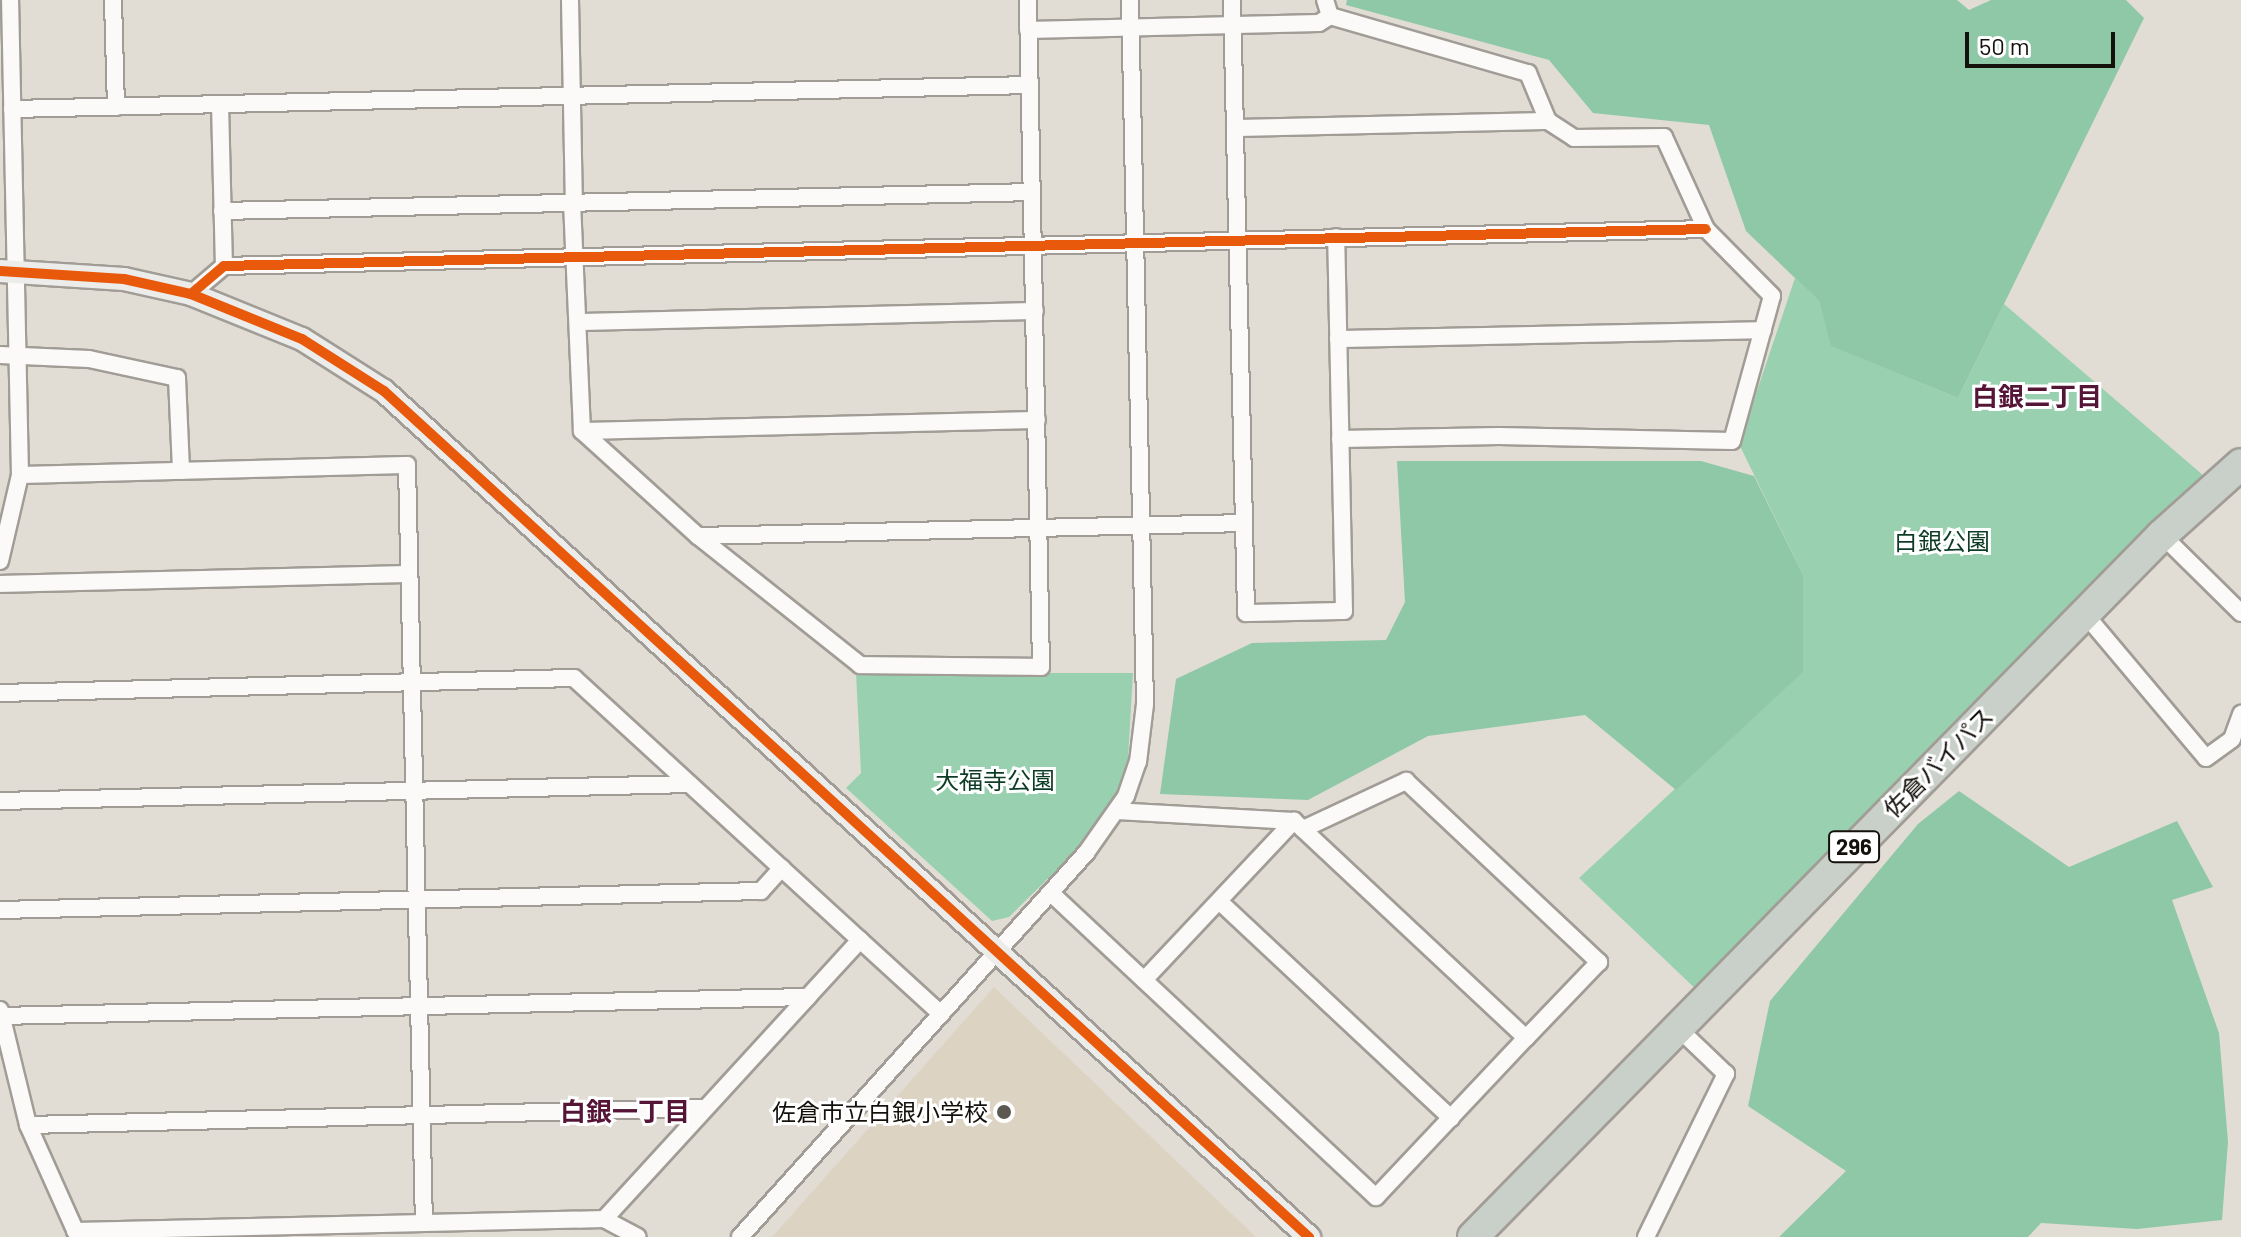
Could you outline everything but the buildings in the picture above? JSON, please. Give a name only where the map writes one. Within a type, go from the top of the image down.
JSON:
[{"type":"highway","name":"佐倉バイパス","points":[[1473,1237],[2084,613],[2162,535],[2241,464]]},
{"type":"street","points":[[0,561],[20,475],[18,355],[8,271],[7,194],[12,109],[10,0]]},
{"type":"street","points":[[113,0],[116,107]]},
{"type":"street","points":[[570,0],[574,312],[580,322],[582,431],[698,536],[860,665],[1041,667],[1028,0]]},
{"type":"street","points":[[740,1237],[1051,893],[1117,811],[1138,762],[1145,704],[1130,0]]},
{"type":"street","points":[[1232,0],[1246,613],[1344,611],[1336,237]]},
{"type":"street","points":[[1028,30],[1319,23],[1328,8],[1528,73],[1548,121],[1574,138],[1664,137],[1706,229],[1772,296],[1732,441],[1499,436],[1340,439]]},
{"type":"street","points":[[12,109],[1030,85]]},
{"type":"street","points":[[220,104],[224,266]]},
{"type":"street","points":[[1235,128],[1548,121]]},
{"type":"street","points":[[222,211],[1032,192]]},
{"type":"street","points":[[191,294],[224,266],[573,254],[1706,229]]},
{"type":"street","points":[[8,271],[124,279],[191,294],[302,339],[384,391],[1309,1237]]},
{"type":"street","points":[[580,322],[1035,311]]},
{"type":"street","points":[[1338,339],[1763,330]]},
{"type":"street","points":[[0,355],[89,359],[177,378],[181,471]]},
{"type":"street","points":[[582,431],[1037,420]]},
{"type":"street","points":[[20,475],[407,465],[424,1223]]},
{"type":"street","points":[[698,536],[1244,523]]},
{"type":"street","points":[[2162,535],[2241,613]]},
{"type":"street","points":[[0,584],[409,574]]},
{"type":"street","points":[[2084,613],[2206,758],[2232,739],[2241,714]]},
{"type":"street","points":[[0,693],[574,678],[941,1014]]},
{"type":"street","points":[[1051,893],[1144,980],[1376,1197],[1599,962],[1406,781],[1299,825],[1219,901],[1144,980]]},
{"type":"street","points":[[0,801],[689,784]]},
{"type":"street","points":[[1117,811],[1299,825],[1526,1038]]},
{"type":"street","points":[[0,910],[761,891],[782,868]]},
{"type":"street","points":[[1219,901],[1451,1118]]},
{"type":"street","points":[[604,1219],[860,940]]},
{"type":"street","points":[[638,1237],[604,1219],[76,1234],[28,1125],[1,1014],[808,997]]},
{"type":"street","points":[[1646,1237],[1726,1074],[1677,1027]]},
{"type":"street","points":[[28,1125],[705,1108]]},
{"type":"shaded area","name":"佐倉市立白銀小学校","points":[[994,987],[1256,1237],[772,1237]]},
{"type":"green space","points":[[1347,0],[1957,0],[1969,10],[1991,0],[2126,0],[2144,18],[1958,398],[1831,346],[1819,301],[1746,231],[1709,125],[1593,113],[1549,60],[1346,5]]},
{"type":"green space","name":"白銀公園","points":[[1795,278],[1819,301],[1832,346],[1958,398],[2004,304],[2204,476],[1701,994],[1579,878],[1803,670],[1803,575],[1739,444]]},
{"type":"green space","points":[[1397,461],[1701,461],[1754,476],[1803,575],[1803,672],[1676,790],[1585,715],[1428,736],[1308,800],[1160,794],[1176,679],[1252,643],[1386,640],[1405,602]]},
{"type":"green space","name":"大福寺公園","points":[[856,673],[1133,673],[1128,759],[1118,790],[1074,853],[1009,917],[992,921],[846,788],[861,773]]},
{"type":"green space","points":[[1959,791],[2069,867],[2177,821],[2213,887],[2172,900],[2219,1033],[2228,1142],[2222,1220],[2137,1229],[2041,1223],[2028,1237],[1779,1237],[1846,1171],[1748,1106],[1770,1001],[1918,824]]},
{"type":"cycle path","points":[[191,294],[224,266],[1706,229]]},
{"type":"cycle path","points":[[0,271],[124,279],[191,294],[302,339],[384,391],[1309,1237]]},
{"type":"place","name":"佐倉市立白銀小学校","points":[[1004,1112]]},
{"type":"district","name":"白銀二丁目","points":[[2037,396]]},
{"type":"district","name":"白銀一丁目","points":[[625,1111]]}]
